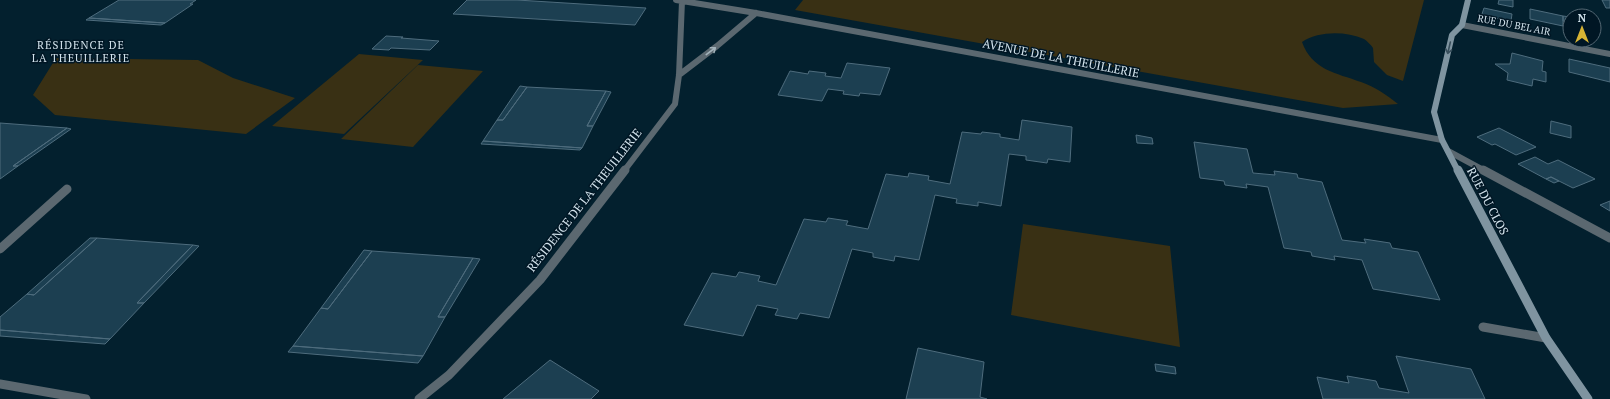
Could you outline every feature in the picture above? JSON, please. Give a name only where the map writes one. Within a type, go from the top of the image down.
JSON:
[{"type":"street","name":"RUE DU CLOS","points":[[1468,0],[1462,25],[1452,35],[1434,112],[1442,140],[1546,338],[1588,399]]},
{"type":"street","name":"AVENUE DE LA THEUILLERIE","points":[[679,1],[756,12],[1442,140]]},
{"type":"street","name":"RÉSIDENCE DE LA THEUILLERIE","points":[[419,399],[449,375],[540,280],[675,104],[679,75],[679,1]]},
{"type":"street","points":[[679,75],[717,46],[756,12]]},
{"type":"street","name":"RUE DU BEL AIR","points":[[1462,25],[1610,54]]},
{"type":"street","points":[[1448,151],[1610,238]]},
{"type":"street","points":[[0,249],[67,189]]},
{"type":"street","points":[[1483,328],[1546,338]]},
{"type":"street","points":[[0,384],[86,399]]},
{"type":"shaded area","points":[[803,0],[1424,0],[1403,81],[1387,75],[1374,62],[1373,48],[1364,39],[1357,36],[1332,33],[1309,38],[1302,42],[1306,51],[1318,65],[1334,73],[1371,86],[1398,104],[1343,108],[795,10]]},
{"type":"shaded area","points":[[359,54],[423,60],[344,134],[272,126]]},
{"type":"shaded area","points":[[56,58],[198,60],[233,78],[295,98],[246,134],[55,115],[33,95]]},
{"type":"shaded area","points":[[418,65],[483,71],[413,147],[341,139]]},
{"type":"shaded area","points":[[1023,224],[1170,246],[1180,347],[1011,315]]},
{"type":"building","points":[[119,0],[196,0],[190,4],[193,4],[165,23],[89,18]]},
{"type":"building","points":[[467,0],[517,0],[646,8],[635,25],[453,14]]},
{"type":"building","points":[[1499,0],[1513,0],[1513,7],[1498,4]]},
{"type":"building","points":[[1602,0],[1610,0],[1610,8],[1606,8]]},
{"type":"building","points":[[1484,8],[1512,14],[1511,21],[1481,17]]},
{"type":"building","points":[[1530,9],[1562,16],[1562,26],[1530,19]]},
{"type":"building","points":[[89,18],[165,23],[161,25],[86,20]]},
{"type":"building","points":[[386,36],[439,41],[430,50],[391,48],[389,50],[372,49]]},
{"type":"building","points":[[1512,53],[1543,61],[1542,71],[1546,72],[1546,82],[1533,79],[1532,86],[1507,80],[1508,73],[1495,64],[1510,64]]},
{"type":"building","points":[[1569,59],[1610,68],[1610,82],[1569,72]]},
{"type":"building","points":[[847,63],[890,68],[880,95],[860,93],[859,96],[843,94],[844,91],[828,89],[822,101],[778,95],[790,71],[808,74],[809,71],[826,73],[825,76],[841,78]]},
{"type":"building","points":[[520,86],[527,87],[503,120],[497,120]]},
{"type":"building","points":[[527,87],[606,91],[587,126],[593,126],[582,148],[483,141],[497,120],[503,120]]},
{"type":"building","points":[[606,91],[611,92],[593,126],[587,126]]},
{"type":"building","points":[[1022,120],[1072,127],[1070,162],[1048,159],[1047,163],[1026,160],[1026,156],[1009,154],[1001,206],[978,202],[978,206],[956,203],[957,199],[935,195],[919,260],[895,256],[894,261],[873,257],[873,253],[852,249],[829,318],[800,313],[797,319],[775,315],[778,309],[757,305],[743,336],[684,325],[712,273],[736,277],[739,272],[760,276],[758,281],[776,285],[804,219],[826,222],[828,218],[848,221],[846,225],[868,229],[886,174],[908,177],[909,173],[929,176],[928,180],[950,184],[962,132],[1000,134],[1000,137],[1019,140]]},
{"type":"building","points":[[1551,121],[1571,126],[1571,138],[1550,133]]},
{"type":"building","points":[[0,123],[67,128],[13,166],[18,166],[0,179]]},
{"type":"building","points":[[67,128],[71,129],[18,166],[13,166]]},
{"type":"building","points":[[1499,128],[1536,147],[1516,155],[1477,137]]},
{"type":"building","points":[[1136,135],[1152,138],[1153,144],[1137,143]]},
{"type":"building","points":[[483,141],[582,148],[580,150],[481,144]]},
{"type":"building","points":[[1194,142],[1247,149],[1253,173],[1275,175],[1274,171],[1297,174],[1298,178],[1322,182],[1342,240],[1366,243],[1364,239],[1390,243],[1392,248],[1418,252],[1440,300],[1373,289],[1362,260],[1334,256],[1335,260],[1312,256],[1311,252],[1284,248],[1268,187],[1246,184],[1247,188],[1225,185],[1224,181],[1200,178]]},
{"type":"building","points":[[1535,157],[1548,164],[1558,160],[1595,179],[1573,188],[1551,177],[1546,179],[1518,164]]},
{"type":"building","points":[[1551,177],[1559,181],[1554,183],[1546,179]]},
{"type":"building","points":[[1610,201],[1610,211],[1600,205]]},
{"type":"building","points":[[90,238],[97,238],[34,295],[27,294]]},
{"type":"building","points":[[97,238],[193,245],[137,303],[144,303],[110,339],[0,330],[0,317],[27,294],[34,295]]},
{"type":"building","points":[[193,245],[199,246],[144,303],[137,303]]},
{"type":"building","points":[[364,250],[372,251],[328,309],[321,308]]},
{"type":"building","points":[[372,251],[473,258],[438,317],[445,317],[423,356],[293,346],[321,308],[328,309]]},
{"type":"building","points":[[473,258],[480,259],[445,317],[438,317]]},
{"type":"building","points":[[0,330],[110,339],[105,344],[0,336]]},
{"type":"building","points":[[293,346],[423,356],[418,363],[288,352]]},
{"type":"building","points":[[918,348],[984,362],[980,397],[987,399],[906,399]]},
{"type":"building","points":[[1396,356],[1471,369],[1485,399],[1323,399],[1317,377],[1349,383],[1347,376],[1376,381],[1379,388],[1409,393]]},
{"type":"building","points":[[550,360],[599,391],[591,399],[503,399]]},
{"type":"building","points":[[1155,364],[1175,367],[1176,374],[1156,371]]},
{"type":"district","name":"RÉSIDENCE DE LA THEUILLERIE","points":[[81,51]]}]
